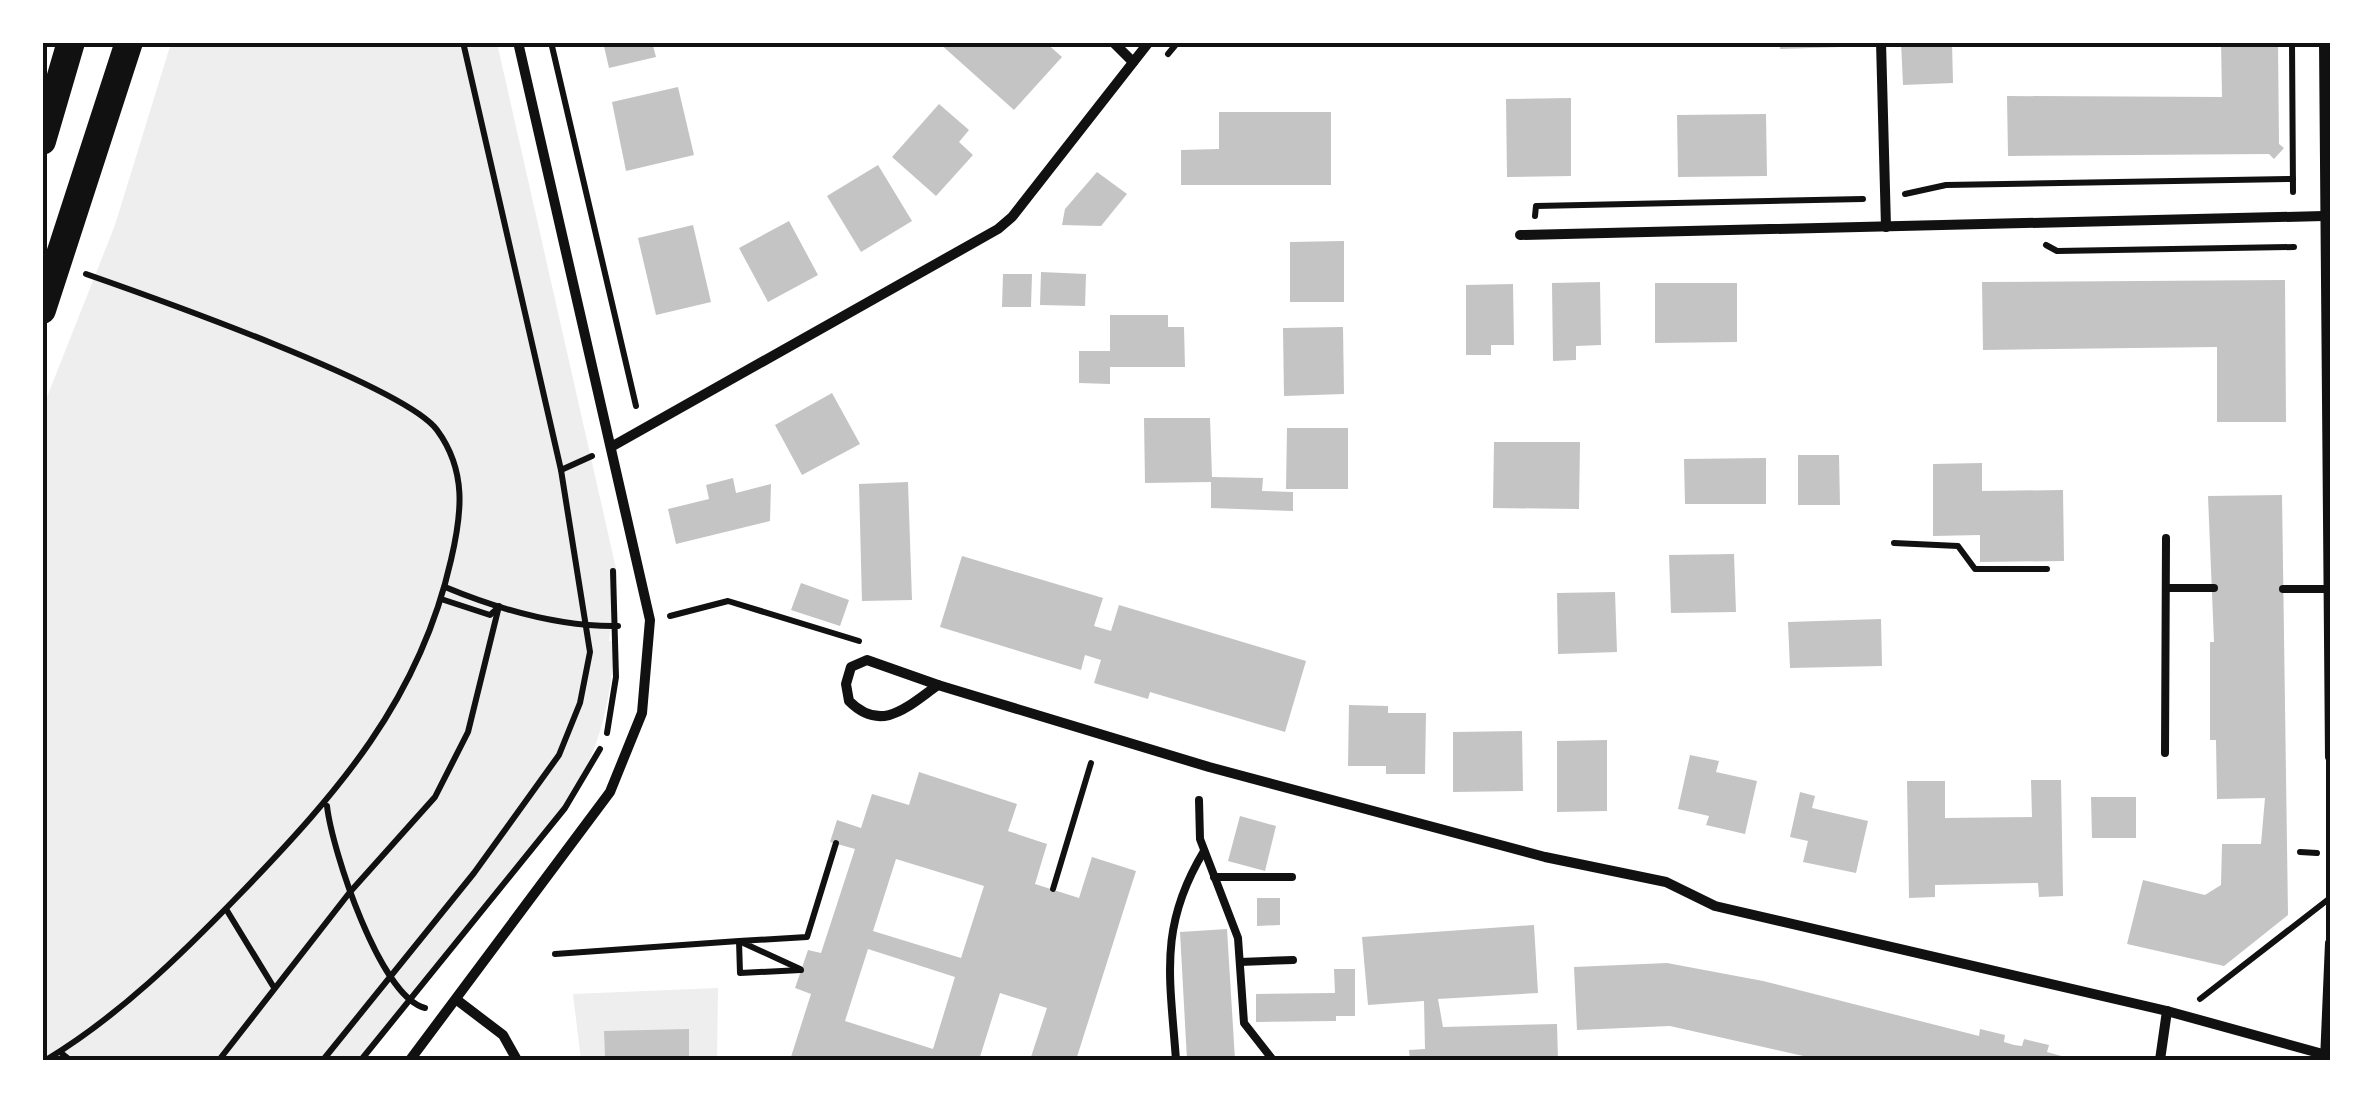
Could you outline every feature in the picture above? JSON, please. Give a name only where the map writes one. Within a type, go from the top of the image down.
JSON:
[{"type":"highway","points":[[42,141],[72,42]]},
{"type":"highway","points":[[42,310],[129,42]]},
{"type":"street","points":[[410,1060],[610,792],[642,713],[650,620],[518,42]]},
{"type":"street","points":[[1113,42],[1133,62]]},
{"type":"street","points":[[612,447],[998,228],[1012,217],[1149,42]]},
{"type":"street","points":[[1881,42],[1886,226]]},
{"type":"street","points":[[2324,42],[2330,757]]},
{"type":"street","points":[[1520,235],[2324,216]]},
{"type":"street","points":[[938,685],[906,711],[887,717],[859,710],[849,701],[846,690],[850,667],[866,660],[1195,763],[1545,857],[1666,882],[1715,906],[2173,1013],[2327,1057],[2330,943]]},
{"type":"street","points":[[457,1000],[503,1035],[517,1060]]},
{"type":"street","points":[[2160,1060],[2173,1013]]},
{"type":"lane","points":[[2164,753],[2166,538]]},
{"type":"lane","points":[[2166,588],[2214,588]]},
{"type":"lane","points":[[2283,588],[2329,589]]},
{"type":"lane","points":[[1199,800],[1196,817],[1204,852],[1236,932],[1245,1026],[1273,1060]]},
{"type":"lane","points":[[1176,1060],[1168,937],[1186,881],[1204,852]]},
{"type":"lane","points":[[1214,876],[1292,877]]},
{"type":"lane","points":[[1240,962],[1293,960]]},
{"type":"path","points":[[323,1060],[486,858],[560,756],[585,684],[588,627],[561,470],[463,42]]},
{"type":"path","points":[[551,42],[636,406]]},
{"type":"path","points":[[2292,42],[2293,192]]},
{"type":"path","points":[[46,1060],[173,963],[326,804],[392,712],[446,586],[460,518],[459,473],[429,421],[325,368],[76,270]]},
{"type":"path","points":[[561,470],[612,447]]},
{"type":"path","points":[[588,458],[592,476]]},
{"type":"path","points":[[1894,543],[1958,546],[1975,568],[2048,569]]},
{"type":"path","points":[[361,1060],[585,779],[606,736],[616,677],[620,626],[613,567]]},
{"type":"path","points":[[446,586],[500,606],[588,627],[620,626]]},
{"type":"path","points":[[441,599],[490,615],[500,606]]},
{"type":"path","points":[[672,616],[728,601],[861,642]]},
{"type":"path","points":[[219,1060],[273,986],[350,892],[420,816],[449,774],[476,708],[500,606]]},
{"type":"path","points":[[1052,889],[1091,762]]},
{"type":"path","points":[[326,804],[350,892],[389,976],[407,1002],[426,1008],[448,998],[457,1000]]},
{"type":"path","points":[[555,954],[806,937],[836,843]]},
{"type":"path","points":[[2300,852],[2317,853]]},
{"type":"path","points":[[2173,1013],[2330,898]]},
{"type":"path","points":[[226,909],[273,986]]},
{"type":"path","points":[[739,941],[770,956],[802,970],[740,972],[739,941]]},
{"type":"path","points":[[60,1052],[70,1060]]},
{"type":"shaded area","points":[[171,43],[497,43],[617,573],[609,641],[615,640],[607,705],[596,744],[578,783],[567,803],[358,1060],[43,1060],[43,407],[115,225]]},
{"type":"shaded area","points":[[718,988],[717,1060],[689,1060],[689,1030],[604,1032],[605,1060],[581,1060],[573,994]]},
{"type":"building","points":[[603,42],[652,42],[656,57],[609,68]]},
{"type":"building","points":[[938,42],[1008,42],[1012,47],[1016,42],[1045,42],[1062,57],[1014,110]]},
{"type":"building","points":[[1780,42],[1842,42],[1842,47],[1780,49]]},
{"type":"building","points":[[1901,42],[1952,42],[1953,83],[1903,85]]},
{"type":"building","points":[[2221,42],[2278,42],[2279,144],[2284,148],[2274,159],[2269,154],[2008,156],[2007,96],[2222,97]]},
{"type":"building","points":[[678,87],[694,155],[626,171],[612,102]]},
{"type":"building","points":[[1571,98],[1571,176],[1507,177],[1506,99]]},
{"type":"building","points":[[939,104],[969,130],[959,142],[973,155],[936,196],[892,157]]},
{"type":"building","points":[[1219,112],[1331,112],[1331,185],[1181,185],[1181,150],[1219,149]]},
{"type":"building","points":[[1766,114],[1767,176],[1678,177],[1677,115]]},
{"type":"building","points":[[878,165],[912,221],[861,252],[827,196]]},
{"type":"building","points":[[1097,172],[1127,194],[1101,226],[1062,225],[1065,209]]},
{"type":"building","points":[[789,221],[818,275],[768,302],[739,248]]},
{"type":"building","points":[[693,225],[711,302],[656,315],[638,238]]},
{"type":"building","points":[[1344,241],[1344,302],[1290,302],[1290,242]]},
{"type":"building","points":[[1041,272],[1086,274],[1085,306],[1040,305]]},
{"type":"building","points":[[1003,274],[1032,274],[1031,307],[1002,307]]},
{"type":"building","points":[[2285,280],[2286,422],[2217,422],[2217,347],[1983,350],[1982,282]]},
{"type":"building","points":[[1600,282],[1601,345],[1576,346],[1576,360],[1553,361],[1552,283]]},
{"type":"building","points":[[1655,283],[1737,283],[1737,342],[1655,343]]},
{"type":"building","points":[[1513,284],[1514,345],[1491,345],[1491,355],[1466,355],[1466,285]]},
{"type":"building","points":[[1110,315],[1168,315],[1168,327],[1184,327],[1185,367],[1110,367],[1110,384],[1079,383],[1079,351],[1110,351]]},
{"type":"building","points":[[1343,327],[1344,394],[1284,396],[1283,328]]},
{"type":"building","points":[[832,393],[860,444],[802,475],[775,425]]},
{"type":"building","points":[[1144,418],[1210,418],[1212,477],[1263,478],[1262,491],[1293,492],[1293,511],[1211,508],[1211,482],[1145,483]]},
{"type":"building","points":[[1287,428],[1348,428],[1348,489],[1286,489]]},
{"type":"building","points":[[1494,442],[1580,442],[1579,509],[1493,508]]},
{"type":"building","points":[[1798,455],[1839,455],[1840,505],[1798,505]]},
{"type":"building","points":[[1766,458],[1766,504],[1685,504],[1684,459]]},
{"type":"building","points":[[1982,463],[1982,491],[2063,490],[2064,561],[1980,562],[1980,535],[1933,536],[1933,464]]},
{"type":"building","points":[[733,478],[736,493],[771,484],[770,521],[676,544],[668,509],[709,499],[706,485]]},
{"type":"building","points":[[908,482],[912,600],[862,601],[859,484]]},
{"type":"building","points":[[2282,495],[2288,915],[2224,966],[2127,944],[2143,880],[2205,895],[2221,885],[2222,844],[2261,844],[2265,798],[2217,799],[2216,740],[2210,740],[2210,642],[2214,642],[2208,496]]},
{"type":"building","points":[[1734,554],[1736,612],[1671,613],[1669,555]]},
{"type":"building","points":[[962,556],[1103,598],[1094,626],[1111,631],[1119,605],[1306,661],[1285,732],[1150,692],[1148,699],[1094,683],[1101,660],[1085,655],[1081,670],[940,627]]},
{"type":"building","points":[[801,583],[849,600],[840,626],[791,610]]},
{"type":"building","points":[[1615,592],[1617,652],[1558,654],[1557,593]]},
{"type":"building","points":[[1881,619],[1882,666],[1790,668],[1788,622]]},
{"type":"building","points":[[1349,705],[1388,706],[1388,713],[1426,713],[1425,774],[1386,774],[1386,766],[1348,766]]},
{"type":"building","points":[[1522,731],[1523,791],[1453,792],[1453,732]]},
{"type":"building","points":[[1607,740],[1607,811],[1557,812],[1557,741]]},
{"type":"building","points":[[1690,755],[1719,761],[1716,772],[1757,781],[1745,834],[1706,825],[1709,816],[1678,809]]},
{"type":"building","points":[[919,772],[1017,804],[1008,831],[1047,844],[1035,884],[1079,898],[1092,857],[1136,871],[1076,1060],[1030,1060],[1047,1008],[1000,993],[979,1060],[790,1060],[811,994],[795,988],[808,950],[821,953],[855,849],[830,842],[837,820],[861,828],[872,794],[909,805]],"holes":[[[896,859],[984,886],[961,958],[873,931]],[[868,949],[955,977],[933,1049],[845,1021]]]},
{"type":"building","points":[[2031,780],[2061,780],[2063,896],[2039,897],[2038,883],[1935,885],[1935,897],[1909,898],[1907,781],[1945,781],[1945,818],[2032,817]]},
{"type":"building","points":[[1800,792],[1815,796],[1812,808],[1868,821],[1856,873],[1803,862],[1808,841],[1790,837]]},
{"type":"building","points":[[2091,797],[2136,797],[2136,838],[2092,838]]},
{"type":"building","points":[[1240,816],[1276,826],[1265,871],[1228,861]]},
{"type":"building","points":[[1257,898],[1280,898],[1280,925],[1257,926]]},
{"type":"building","points":[[1534,925],[1538,993],[1438,999],[1443,1027],[1557,1024],[1558,1060],[1410,1060],[1409,1050],[1425,1049],[1424,1001],[1368,1005],[1362,937]]},
{"type":"building","points":[[1227,929],[1235,1060],[1187,1060],[1180,932]]},
{"type":"building","points":[[1667,963],[1763,981],[1979,1036],[1980,1029],[2005,1035],[2004,1042],[2014,1045],[2022,1046],[2024,1039],[2049,1045],[2047,1052],[2076,1060],[1821,1060],[1670,1026],[1577,1030],[1574,967]]},
{"type":"building","points":[[1334,969],[1355,969],[1355,1016],[1336,1016],[1336,1021],[1256,1022],[1256,994],[1335,993]]},
{"type":"building","points":[[689,1029],[689,1060],[605,1060],[604,1031]]}]
